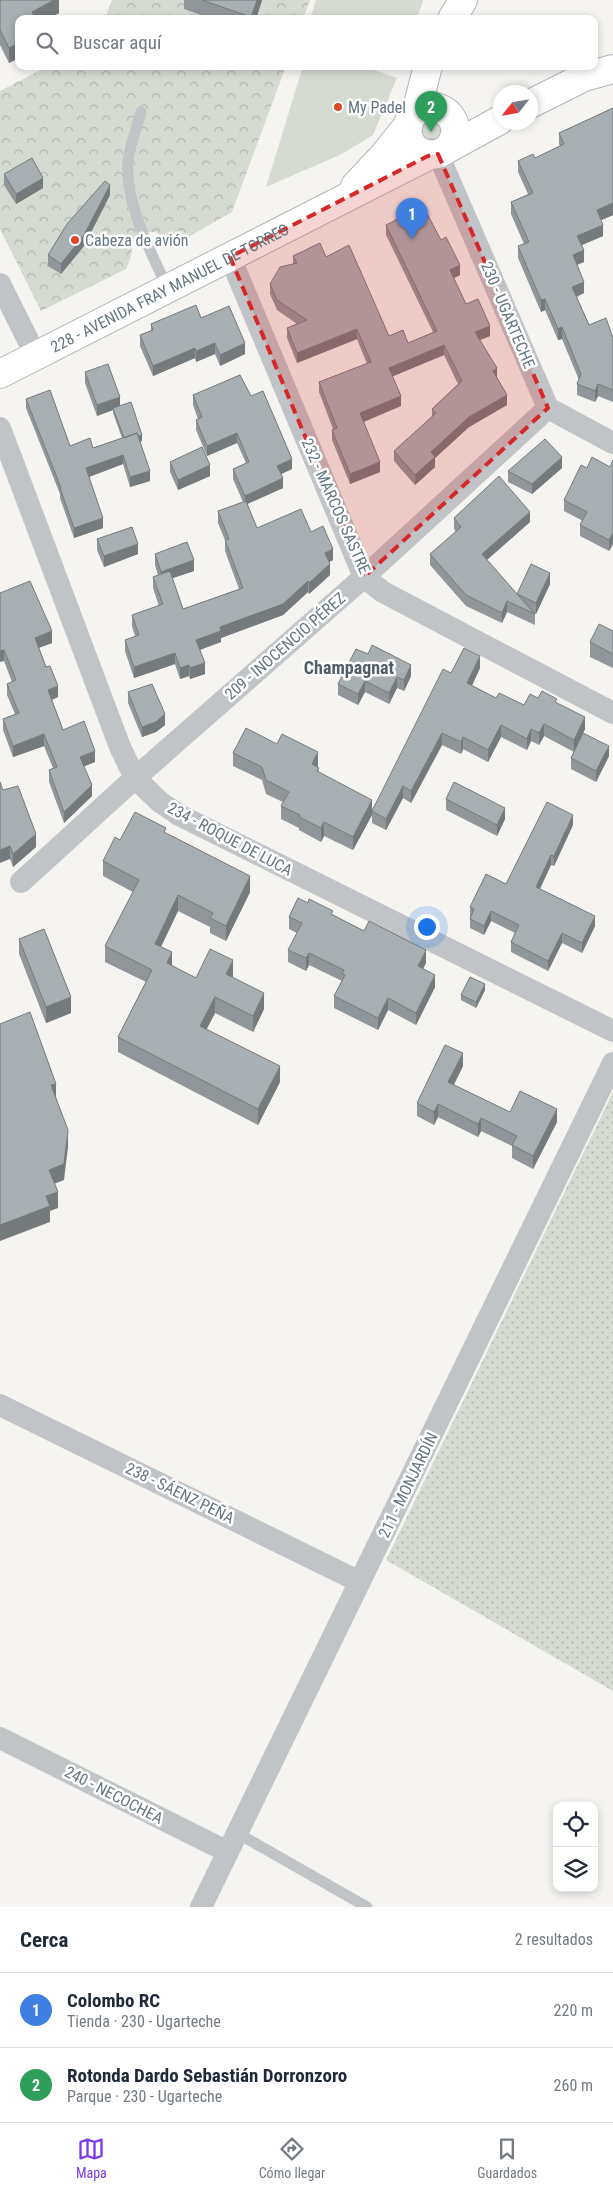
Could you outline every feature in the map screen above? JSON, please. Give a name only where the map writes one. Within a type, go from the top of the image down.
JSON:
[{"type":"main road","points":[[454,15],[462,0]]},
{"type":"main road","points":[[538,100],[584,77],[613,69]]},
{"type":"main road","points":[[428,70],[412,119],[409,141],[414,148],[439,152],[455,134],[455,127],[433,84],[430,70]]},
{"type":"main road","points":[[412,119],[429,107],[446,112]]},
{"type":"main road","name":"228 - AVENIDA FRAY MANUEL DE TORRES","points":[[446,112],[455,117],[493,119]]},
{"type":"main road","name":"228 - AVENIDA FRAY MANUEL DE TORRES","points":[[339,202],[384,155],[412,119]]},
{"type":"main road","name":"228 - AVENIDA FRAY MANUEL DE TORRES","points":[[0,374],[439,152],[493,123]]},
{"type":"street","name":"230 - UGARTECHE","points":[[439,152],[548,408]]},
{"type":"street","name":"232 - MARCOS SASTRE","points":[[230,258],[364,577],[383,592],[613,713]]},
{"type":"street","points":[[0,284],[36,356]]},
{"type":"street","points":[[548,408],[613,443]]},
{"type":"street","name":"209 - INOCENCIO PÉREZ","points":[[21,882],[134,778],[364,577],[548,408]]},
{"type":"street","name":"234 - ROQUE DE LUCA","points":[[0,428],[120,747],[134,778],[160,802],[179,815],[613,1031]]},
{"type":"street","name":"211 - MONJARDÍN","points":[[201,1907],[613,1063]]},
{"type":"street","name":"238 - SÁENZ PEÑA","points":[[0,1405],[360,1582]]},
{"type":"street","name":"240 - NECOCHEA","points":[[0,1738],[232,1843]]},
{"type":"lane","points":[[142,112],[128,160],[131,192],[142,232],[168,289]]},
{"type":"lane","points":[[232,1843],[367,1907]]},
{"type":"highlighted area","points":[[438,154],[548,408],[364,577],[230,257],[428,156]]},
{"type":"green space","points":[[112,0],[310,0],[304,15],[106,15]]},
{"type":"green space","points":[[316,0],[423,0],[418,15],[311,15]]},
{"type":"green space","points":[[40,70],[285,70],[232,212],[176,244],[168,242],[156,232],[142,232],[133,246],[126,269],[41,311],[0,229],[0,91]]},
{"type":"green space","name":"My Padel","points":[[302,70],[374,70],[397,78],[373,135],[342,154],[266,187]]},
{"type":"green space","points":[[442,119],[444,142],[421,144],[419,121]]},
{"type":"green space","points":[[613,1092],[613,1691],[386,1560]]},
{"type":"building","points":[[0,0],[54,0],[32,12],[33,15],[15,15],[15,45],[9,48],[0,30]]},
{"type":"building","points":[[202,0],[257,0],[252,15],[245,15]]},
{"type":"building","points":[[613,108],[613,203],[597,210],[603,225],[577,236],[584,250],[573,255],[584,282],[572,287],[589,325],[606,318],[613,338],[613,390],[598,384],[595,391],[577,384],[581,374],[562,327],[558,329],[545,299],[541,300],[518,246],[529,242],[511,202],[533,193],[518,161],[533,154],[535,158],[564,144],[559,133]]},
{"type":"building","points":[[32,158],[43,178],[16,194],[4,174]]},
{"type":"building","points":[[105,181],[110,185],[84,235],[61,264],[48,255],[67,224]]},
{"type":"building","points":[[423,206],[441,240],[446,237],[460,265],[450,270],[466,304],[478,299],[490,326],[475,332],[497,368],[493,371],[507,395],[469,417],[431,452],[435,457],[415,475],[394,451],[436,413],[432,409],[462,381],[444,345],[389,368],[401,396],[360,413],[380,462],[350,474],[332,430],[337,428],[319,382],[371,362],[357,329],[297,353],[287,328],[307,320],[277,300],[270,284],[280,267],[297,263],[293,256],[320,243],[326,257],[349,245],[389,336],[403,330],[408,343],[437,331],[386,225]]},
{"type":"building","points":[[196,305],[201,318],[229,306],[245,343],[220,355],[215,343],[196,351],[195,348],[153,366],[140,335],[153,330],[151,324]]},
{"type":"building","points":[[108,364],[120,397],[97,405],[85,372]]},
{"type":"building","points":[[240,375],[251,396],[263,391],[292,459],[277,466],[283,478],[245,496],[233,469],[249,462],[237,433],[207,446],[196,420],[202,417],[193,395]]},
{"type":"building","points":[[50,390],[70,446],[90,438],[93,448],[137,433],[150,471],[130,477],[123,455],[86,468],[103,518],[74,528],[61,488],[26,399]]},
{"type":"building","points":[[131,402],[142,435],[139,436],[137,433],[124,438],[113,408]]},
{"type":"building","points":[[545,439],[562,457],[532,484],[508,471]]},
{"type":"building","points":[[202,447],[210,465],[178,480],[170,462]]},
{"type":"building","points":[[592,457],[610,467],[613,460],[613,533],[609,540],[580,525],[587,512],[564,500],[581,465],[587,468]]},
{"type":"building","points":[[499,476],[530,512],[482,554],[535,614],[507,601],[502,613],[466,595],[430,554],[461,527],[454,518]]},
{"type":"building","points":[[246,501],[257,528],[301,509],[311,532],[323,526],[333,549],[325,553],[330,564],[283,604],[220,627],[221,631],[196,640],[205,663],[190,668],[189,665],[180,668],[175,653],[134,667],[125,640],[139,635],[132,615],[163,604],[153,577],[170,571],[183,609],[243,588],[225,540],[229,539],[218,511]]},
{"type":"building","points":[[132,527],[138,544],[104,556],[97,539]]},
{"type":"building","points":[[187,542],[194,560],[161,572],[155,554]]},
{"type":"building","points":[[531,564],[550,573],[536,603],[517,594]]},
{"type":"building","points":[[30,581],[52,631],[35,638],[46,667],[50,666],[58,686],[48,690],[63,730],[84,721],[95,751],[80,757],[92,785],[64,812],[49,770],[57,767],[44,734],[13,746],[3,719],[19,713],[7,684],[16,680],[4,650],[0,651],[0,593]]},
{"type":"building","points":[[599,624],[613,631],[613,654],[590,642]]},
{"type":"building","points":[[372,645],[411,665],[404,680],[397,677],[389,693],[365,681],[358,694],[338,684],[356,649],[368,654]]},
{"type":"building","points":[[464,648],[480,656],[467,683],[496,698],[499,693],[524,705],[530,694],[538,698],[542,691],[557,699],[555,702],[585,717],[574,740],[544,724],[539,733],[531,729],[527,739],[501,725],[488,750],[463,737],[461,742],[442,733],[411,791],[403,786],[386,819],[372,811],[443,669],[451,673]]},
{"type":"building","points":[[152,684],[165,714],[156,722],[142,727],[128,692]]},
{"type":"building","points":[[246,728],[277,744],[282,734],[318,752],[312,764],[319,768],[317,771],[372,800],[353,837],[324,822],[321,828],[281,806],[289,792],[266,780],[262,767],[233,753]]},
{"type":"building","points":[[583,733],[609,746],[596,771],[571,758]]},
{"type":"building","points":[[0,782],[3,790],[18,786],[36,834],[13,854],[10,846],[0,850]]},
{"type":"building","points":[[454,782],[505,808],[497,825],[446,799]]},
{"type":"building","points":[[547,802],[573,815],[554,856],[551,855],[536,887],[595,916],[582,943],[562,933],[548,961],[511,942],[519,925],[491,911],[484,926],[470,919],[474,909],[470,907],[486,874],[506,884]]},
{"type":"building","points":[[135,812],[166,828],[164,832],[250,876],[226,926],[210,918],[213,913],[178,895],[155,944],[172,952],[167,963],[196,978],[210,949],[233,960],[226,974],[264,993],[253,1016],[215,997],[200,1026],[280,1066],[258,1109],[118,1037],[152,970],[105,946],[139,880],[103,861],[115,837],[120,840]]},
{"type":"building","points":[[298,898],[308,903],[309,899],[333,911],[331,914],[364,931],[369,921],[426,950],[418,966],[435,975],[416,1013],[388,998],[378,1018],[334,996],[345,975],[342,974],[344,970],[309,953],[306,958],[288,950],[302,923],[289,917]]},
{"type":"building","points":[[44,929],[71,997],[46,1007],[19,939]]},
{"type":"building","points":[[470,977],[485,984],[476,1002],[461,995]]},
{"type":"building","points":[[30,1012],[56,1084],[51,1085],[68,1130],[64,1164],[49,1170],[58,1192],[46,1196],[50,1206],[0,1225],[0,1024]]},
{"type":"building","points":[[445,1045],[463,1053],[448,1082],[510,1112],[520,1091],[557,1109],[533,1156],[512,1145],[517,1136],[481,1118],[478,1124],[438,1104],[434,1112],[417,1103]]},
{"type":"place","name":"My Padel","points":[[338,107]]},
{"type":"place","name":"Rotonda Dardo Sebastián Dorronzoro","points":[[431,132]]},
{"type":"place","name":"Colombo RC","points":[[412,239]]},
{"type":"place","name":"Cabeza de avión","points":[[75,240]]},
{"type":"district","name":"Champagnat","points":[[349,667]]}]
